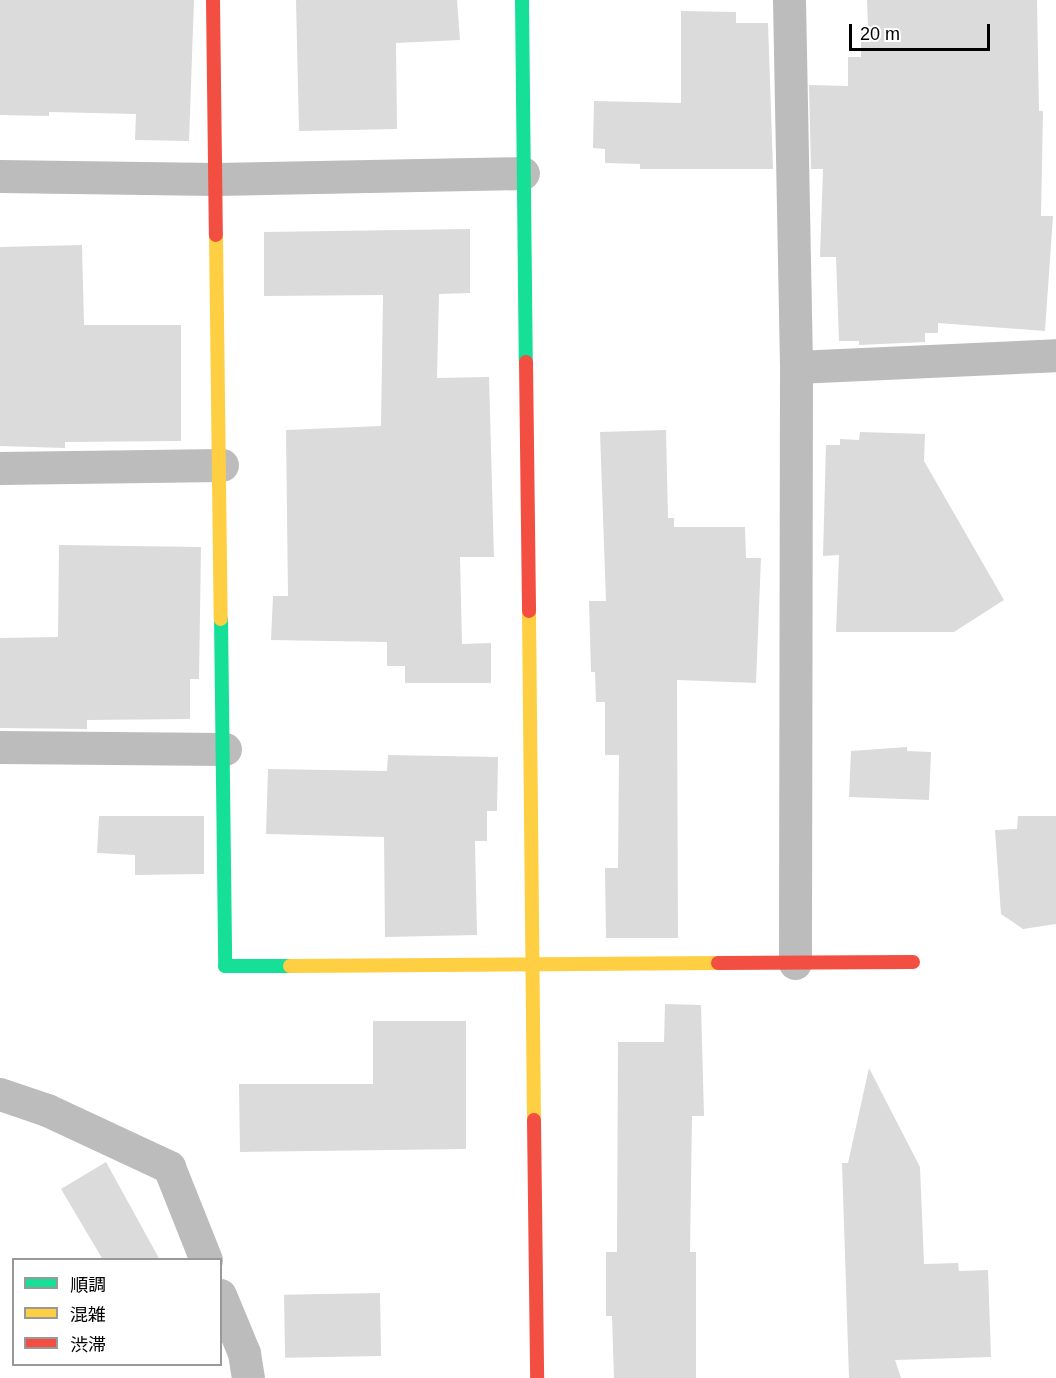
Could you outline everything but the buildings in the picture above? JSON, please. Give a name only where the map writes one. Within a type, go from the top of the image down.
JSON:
[{"type":"street","points":[[213,0],[222,465],[225,966],[913,962]]},
{"type":"street","points":[[522,0],[530,964],[537,1378]]},
{"type":"street","points":[[789,0],[796,367],[795,963]]},
{"type":"street","points":[[0,176],[215,179],[523,172]]},
{"type":"street","points":[[796,367],[1056,354]]},
{"type":"street","points":[[0,468],[222,465]]},
{"type":"street","points":[[0,747],[225,749]]},
{"type":"street","points":[[0,1094],[47,1110],[169,1167],[205,1258]]},
{"type":"street","points":[[222,1300],[244,1353],[248,1378]]},
{"type":"traffic: fast","points":[[522,0],[526,362]]},
{"type":"traffic: fast","points":[[221,619],[225,966],[290,966]]},
{"type":"traffic: slow","points":[[216,235],[221,619]]},
{"type":"traffic: slow","points":[[529,611],[534,1120]]},
{"type":"traffic: slow","points":[[290,966],[718,963]]},
{"type":"traffic: jam","points":[[213,0],[216,235]]},
{"type":"traffic: jam","points":[[526,362],[529,611]]},
{"type":"traffic: jam","points":[[718,963],[913,962]]},
{"type":"traffic: jam","points":[[534,1120],[537,1378]]}]
